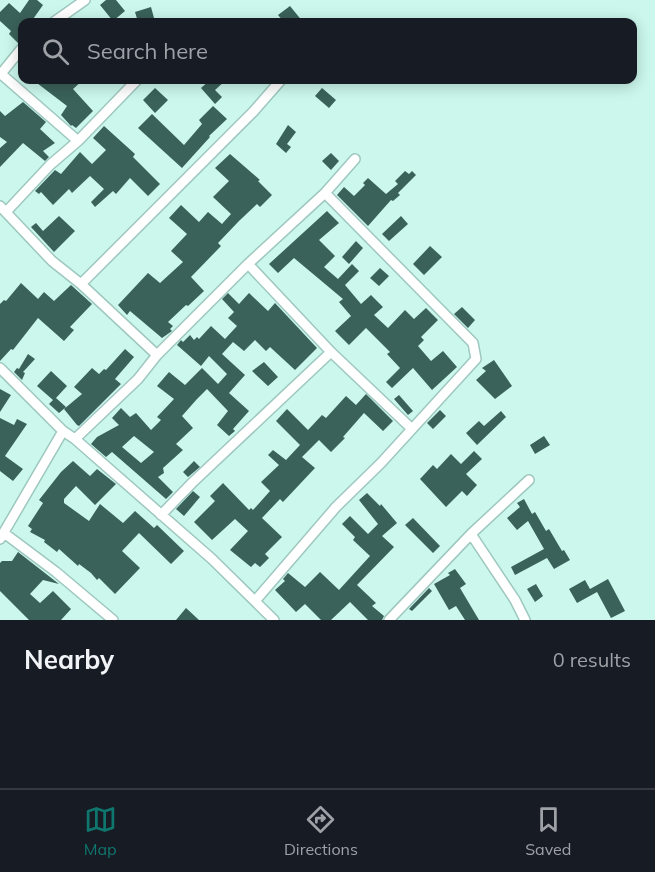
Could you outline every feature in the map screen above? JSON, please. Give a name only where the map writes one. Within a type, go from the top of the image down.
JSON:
[{"type":"street","points":[[59,18],[79,1]]},
{"type":"street","points":[[18,53],[0,74],[78,141]]},
{"type":"street","points":[[133,84],[78,141],[3,209],[52,261],[81,284],[157,355]]},
{"type":"street","points":[[81,284],[277,84]]},
{"type":"street","points":[[75,439],[138,379],[157,355],[356,159]]},
{"type":"street","points":[[255,601],[336,507],[381,463],[476,359],[473,343],[324,193]]},
{"type":"street","points":[[248,264],[331,352],[411,428]]},
{"type":"street","points":[[161,514],[331,352]]},
{"type":"street","points":[[0,368],[63,431],[212,559],[274,620]]},
{"type":"street","points":[[63,431],[2,536],[56,572],[113,620]]},
{"type":"street","points":[[396,618],[471,534],[529,480]]},
{"type":"street","points":[[471,534],[515,600],[525,620]]},
{"type":"building","points":[[29,0],[37,0],[43,5],[34,18],[18,18],[18,43],[9,34],[11,31],[0,21],[0,12],[9,3],[20,13]]},
{"type":"building","points":[[106,0],[116,0],[125,11],[117,18],[111,18],[100,5]]},
{"type":"building","points":[[290,6],[300,18],[281,18],[278,15]]},
{"type":"building","points":[[151,7],[154,18],[137,18],[135,12]]},
{"type":"building","points":[[38,84],[79,84],[73,89],[93,111],[76,128],[61,115],[67,106]]},
{"type":"building","points":[[206,84],[222,84],[215,90],[222,97],[215,104],[201,88]]},
{"type":"building","points":[[155,88],[168,100],[155,113],[143,100]]},
{"type":"building","points":[[322,88],[336,100],[329,108],[315,96]]},
{"type":"building","points":[[23,102],[46,122],[40,129],[55,143],[43,151],[49,157],[45,161],[23,143],[0,167],[0,148],[7,142],[0,137],[0,111],[5,116]]},
{"type":"building","points":[[213,106],[227,119],[182,168],[138,128],[152,114],[184,145],[202,124],[199,120]]},
{"type":"building","points":[[288,125],[296,132],[287,144],[291,147],[286,153],[276,144]]},
{"type":"building","points":[[104,126],[135,154],[133,157],[160,184],[148,196],[130,178],[116,194],[113,191],[95,207],[91,202],[104,189],[90,176],[72,193],[69,189],[53,205],[41,192],[39,194],[35,191],[55,170],[61,174],[80,152],[92,164],[106,150],[93,138]]},
{"type":"building","points":[[331,153],[339,161],[331,170],[322,161]]},
{"type":"building","points":[[230,154],[260,180],[258,181],[272,195],[260,207],[257,204],[239,221],[218,243],[221,246],[191,277],[204,291],[168,322],[173,326],[170,329],[172,331],[162,338],[130,311],[127,315],[118,305],[148,273],[160,283],[183,262],[171,251],[187,234],[169,218],[181,205],[199,222],[208,212],[222,224],[231,214],[213,197],[229,181],[215,168]]},
{"type":"building","points":[[405,171],[409,174],[412,171],[416,175],[398,193],[400,195],[393,201],[391,200],[368,226],[337,195],[344,187],[354,196],[365,185],[363,183],[368,178],[386,194],[398,184],[395,181]]},
{"type":"building","points":[[327,211],[339,223],[319,240],[335,256],[324,267],[338,279],[352,264],[359,271],[345,285],[361,304],[371,295],[383,307],[374,315],[388,328],[405,310],[414,319],[426,308],[438,320],[421,337],[424,340],[418,346],[431,361],[443,351],[457,367],[432,390],[413,368],[392,388],[386,382],[400,368],[387,354],[390,352],[366,328],[349,345],[335,331],[351,316],[339,302],[343,299],[294,258],[278,273],[269,264]]},
{"type":"building","points":[[59,216],[75,231],[54,252],[31,227],[36,223],[43,231]]},
{"type":"building","points":[[401,216],[408,224],[389,241],[382,234]]},
{"type":"building","points":[[356,241],[363,248],[349,264],[342,257]]},
{"type":"building","points":[[430,246],[442,257],[424,275],[413,264]]},
{"type":"building","points":[[380,268],[389,276],[379,286],[370,278]]},
{"type":"building","points":[[21,283],[38,299],[44,292],[54,301],[71,285],[92,304],[70,327],[74,330],[64,341],[38,318],[13,350],[11,349],[0,361],[0,304],[6,301]]},
{"type":"building","points":[[228,293],[239,304],[249,293],[268,311],[275,303],[317,348],[295,370],[270,347],[266,351],[255,340],[244,351],[233,342],[222,354],[245,375],[229,393],[249,411],[229,436],[217,425],[228,411],[207,389],[197,399],[182,416],[193,428],[176,444],[183,450],[163,468],[164,473],[158,477],[173,492],[166,499],[112,452],[106,457],[91,444],[97,437],[119,425],[112,418],[121,408],[130,417],[136,413],[151,430],[161,420],[157,417],[174,399],[157,386],[169,372],[185,385],[202,368],[218,384],[227,374],[209,356],[201,366],[177,345],[190,335],[194,340],[197,337],[199,339],[211,326],[225,339],[237,326],[228,318],[234,312],[222,299]],"holes":[[[134,436],[154,452],[141,463],[122,447]]]},
{"type":"building","points":[[462,307],[475,320],[468,328],[454,314]]},
{"type":"building","points":[[125,349],[134,357],[115,379],[121,384],[79,426],[77,425],[64,409],[82,394],[74,387],[92,368],[99,374],[104,369],[106,370]]},
{"type":"building","points":[[28,354],[35,359],[23,372],[25,373],[22,380],[14,372],[17,368],[19,369]]},
{"type":"building","points":[[494,360],[512,386],[495,399],[476,380],[486,371],[482,368]]},
{"type":"building","points":[[264,362],[278,377],[268,386],[252,371]]},
{"type":"building","points":[[51,371],[67,386],[56,398],[66,407],[59,413],[49,404],[53,400],[37,386]]},
{"type":"building","points":[[0,389],[11,395],[0,412]]},
{"type":"building","points":[[366,394],[393,421],[383,431],[364,413],[331,452],[319,440],[302,457],[315,468],[283,502],[280,499],[262,518],[282,537],[265,554],[269,558],[260,567],[255,563],[251,567],[230,550],[248,531],[235,519],[212,540],[194,522],[215,501],[210,496],[223,483],[249,510],[251,508],[253,510],[270,491],[261,482],[279,465],[268,455],[273,450],[286,460],[300,445],[276,421],[287,409],[308,430],[322,415],[326,418],[346,396],[356,405]]},
{"type":"building","points":[[399,395],[413,411],[408,415],[394,399]]},
{"type":"building","points":[[440,410],[446,416],[433,429],[427,423]]},
{"type":"building","points":[[501,411],[506,417],[477,445],[466,433],[479,421],[484,426]]},
{"type":"building","points":[[0,418],[14,425],[17,419],[27,424],[5,456],[23,469],[13,481],[0,471]]},
{"type":"building","points":[[544,436],[550,445],[535,454],[530,445]]},
{"type":"building","points":[[474,451],[482,459],[466,474],[477,485],[467,496],[462,491],[446,507],[420,479],[433,465],[437,469],[451,454],[461,464]]},
{"type":"building","points":[[73,461],[90,476],[97,469],[116,484],[95,505],[76,486],[64,499],[64,503],[89,521],[100,504],[123,523],[135,511],[154,528],[157,525],[184,551],[171,564],[139,533],[122,551],[140,568],[115,594],[99,578],[97,580],[59,549],[57,552],[44,542],[45,540],[30,532],[32,529],[28,526],[43,503],[39,500],[61,472]]},
{"type":"building","points":[[194,461],[200,467],[188,477],[183,472]]},
{"type":"building","points":[[193,491],[200,497],[184,516],[176,509]]},
{"type":"building","points":[[367,493],[380,506],[381,504],[397,523],[382,536],[394,547],[357,585],[376,603],[372,606],[384,616],[382,620],[368,620],[350,602],[331,620],[321,620],[305,604],[296,612],[275,590],[285,581],[283,579],[288,573],[305,587],[320,572],[339,590],[370,556],[353,540],[355,537],[342,524],[350,516],[368,534],[378,524],[359,500]]},
{"type":"building","points":[[524,499],[532,514],[535,512],[546,531],[549,529],[570,560],[554,569],[547,558],[515,575],[511,567],[544,549],[528,521],[517,530],[507,518],[520,507],[517,503]]},
{"type":"building","points":[[413,518],[440,546],[433,553],[405,525]]},
{"type":"building","points":[[18,552],[59,584],[43,580],[30,594],[40,603],[53,591],[71,609],[61,620],[29,620],[0,591],[0,563],[12,561]]},
{"type":"building","points":[[455,569],[466,584],[460,588],[479,620],[465,620],[456,606],[449,610],[434,584],[450,575],[448,573]]},
{"type":"building","points":[[608,579],[625,611],[611,618],[597,592],[577,603],[569,589],[585,580],[590,589]]},
{"type":"building","points":[[536,584],[543,596],[535,602],[527,589]]},
{"type":"building","points":[[429,588],[432,591],[412,611],[409,609]]},
{"type":"building","points":[[186,608],[199,620],[176,620]]}]
